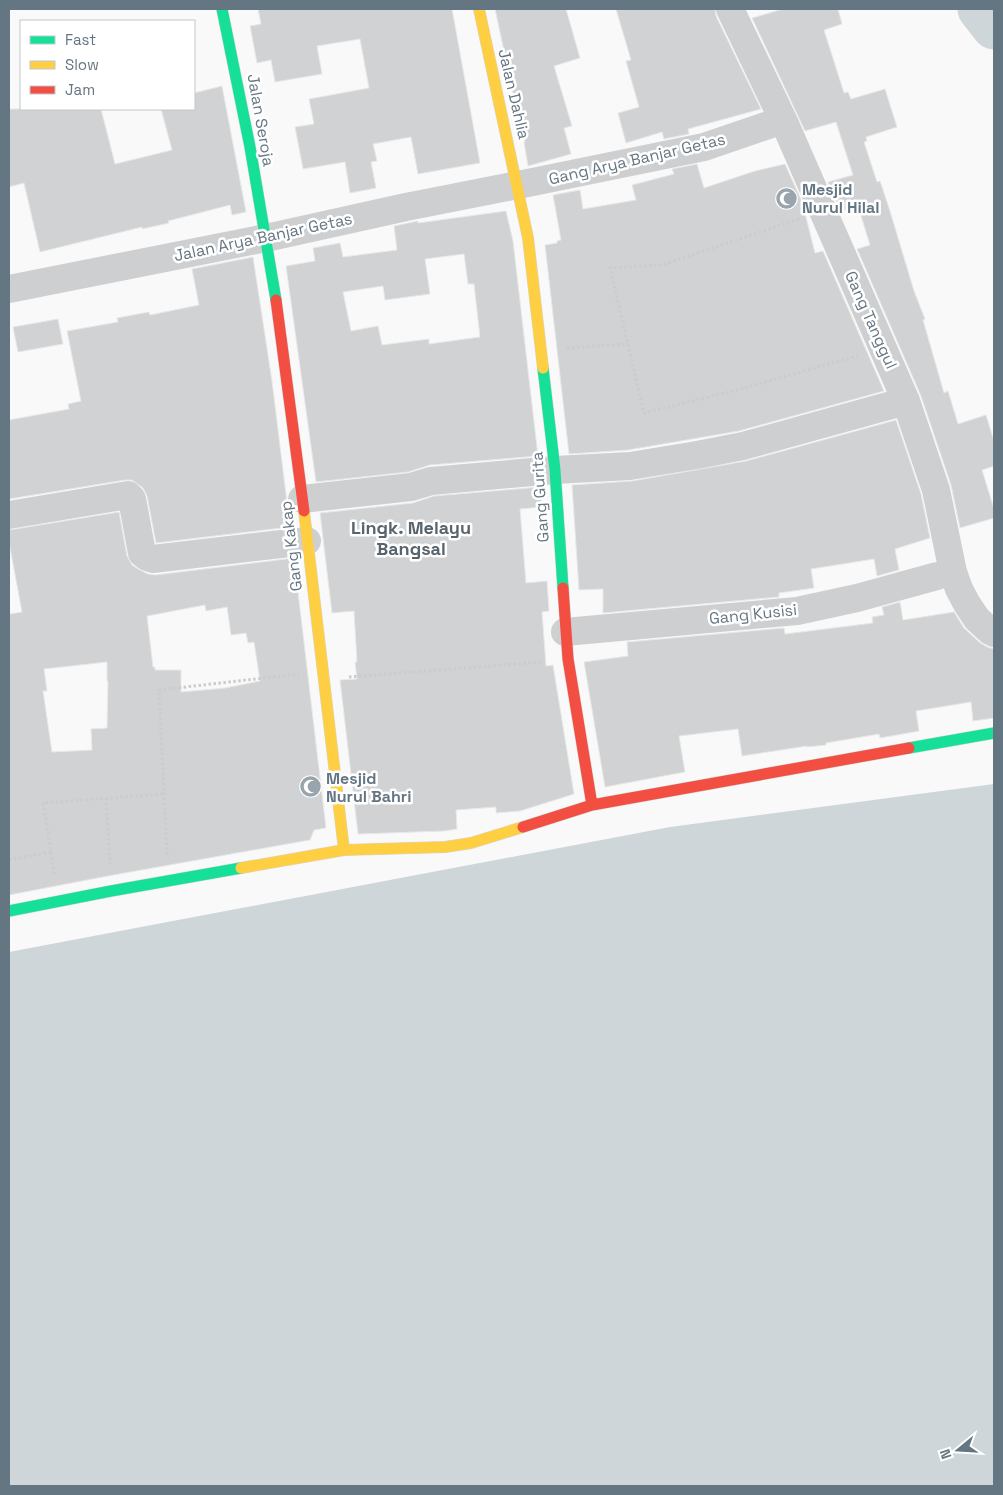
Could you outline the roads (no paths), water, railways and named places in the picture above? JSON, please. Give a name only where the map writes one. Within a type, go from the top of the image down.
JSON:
[{"type":"street","name":"Jalan Seroja","points":[[222,9],[238,83],[266,238]]},
{"type":"street","name":"Jalan Dahlia","points":[[478,9],[518,186]]},
{"type":"street","name":"Gang Tanggul","points":[[730,9],[824,211],[906,401],[936,490],[953,572],[959,589],[977,619],[994,633]]},
{"type":"street","name":"Gang Arya Banjar Getas","points":[[518,186],[704,147],[783,120]]},
{"type":"street","name":"Jalan Arya Banjar Getas","points":[[10,282],[266,238],[406,207],[518,186]]},
{"type":"street","name":"Gang Gurita","points":[[518,186],[528,238],[555,470],[568,659],[592,805]]},
{"type":"street","name":"Gang Kakap","points":[[266,238],[287,381],[344,850]]},
{"type":"street","points":[[302,499],[410,487],[431,481],[555,470],[630,466],[743,446],[906,401]]},
{"type":"street","points":[[9,515],[128,496],[132,498],[142,553],[152,559],[307,541]]},
{"type":"street","name":"Gang Kusisi","points":[[565,632],[797,610],[857,598],[937,576]]},
{"type":"street","points":[[9,911],[344,850],[445,847],[471,843],[592,805],[994,733]]},
{"type":"waterway","points":[[980,9],[994,27]]},
{"type":"place","name":"Mesjid Nurul Hilal","points":[[786,198]]},
{"type":"place","name":"Mesjid Nurul Bahri","points":[[310,787]]},
{"type":"district","name":"Lingk. Melayu Bangsal","points":[[411,537]]}]
